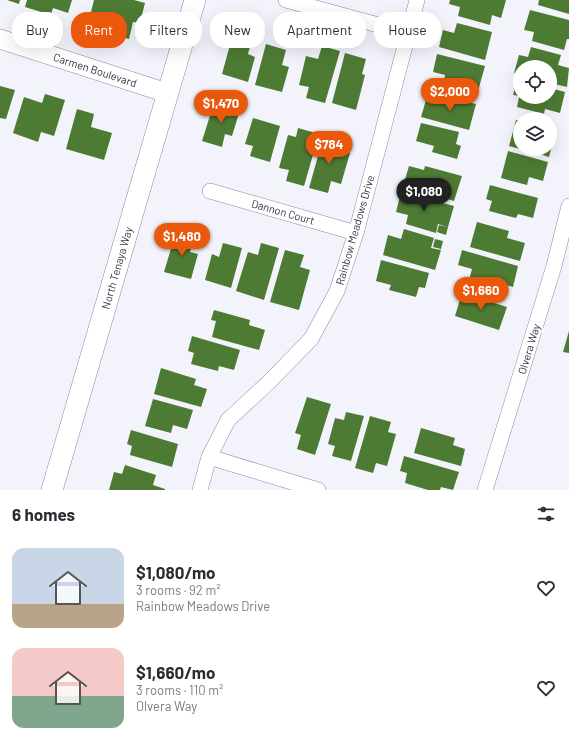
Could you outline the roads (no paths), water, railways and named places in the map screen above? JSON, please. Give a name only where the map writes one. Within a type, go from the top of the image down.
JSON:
[{"type":"main road","name":"North Tenaya Way","points":[[52,490],[195,0]]},
{"type":"street","points":[[286,0],[374,24]]},
{"type":"street","name":"Rainbow Meadows Drive","points":[[414,12],[417,0]]},
{"type":"street","name":"Carmen Boulevard","points":[[0,39],[167,93]]},
{"type":"street","name":"Rainbow Meadows Drive","points":[[200,490],[210,457],[228,420],[269,382],[311,339],[337,291],[356,233],[404,48]]},
{"type":"street","name":"Dannon Court","points":[[210,191],[356,233]]},
{"type":"street","name":"Olvera Way","points":[[485,490],[554,266],[569,206]]},
{"type":"street","points":[[210,457],[318,490]]}]
